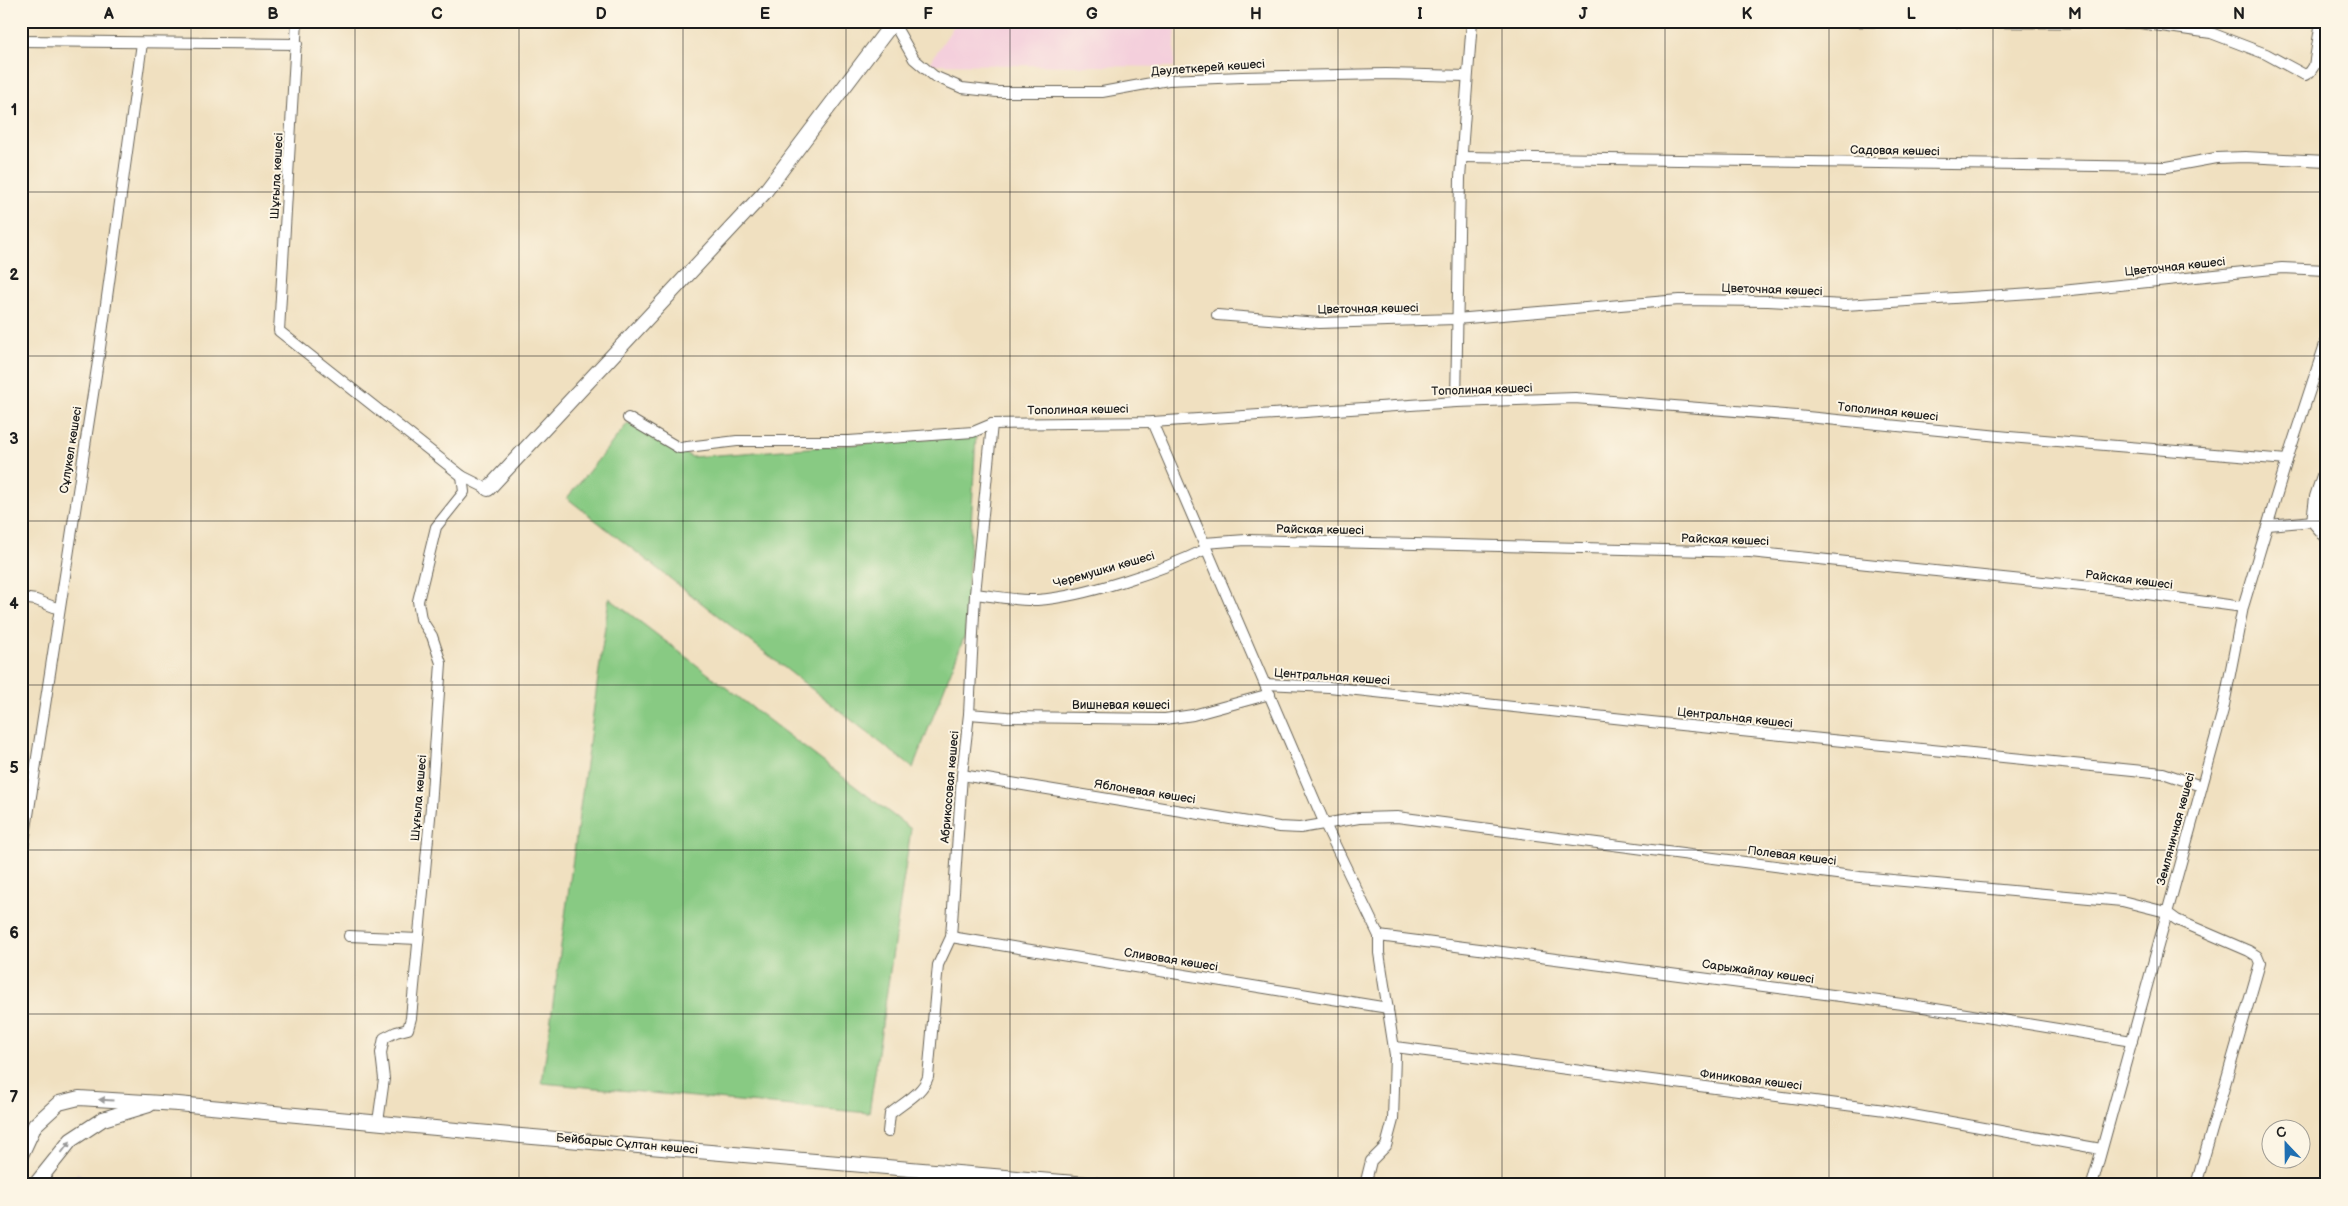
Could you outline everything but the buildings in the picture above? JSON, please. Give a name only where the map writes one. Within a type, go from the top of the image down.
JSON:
[{"type":"street","name":"Шұғыла көшесі","points":[[297,21],[279,331],[462,476],[464,492],[436,527],[426,575],[418,601],[421,620],[432,636],[441,664],[431,807],[412,1018],[408,1030],[396,1032],[384,1038],[381,1053],[384,1079],[378,1122]]},
{"type":"street","points":[[1456,402],[1456,319],[1462,157],[1466,76],[1472,21]]},
{"type":"street","points":[[1805,21],[2140,23],[2211,33],[2266,54],[2305,74],[2310,72],[2314,66],[2321,21]]},
{"type":"street","points":[[462,476],[488,489],[764,193],[893,22]]},
{"type":"street","name":"Дәулеткерей көшесі","points":[[893,22],[914,59],[934,76],[962,88],[997,92],[1102,92],[1168,80],[1242,77],[1386,74],[1466,76]]},
{"type":"street","points":[[21,40],[297,44]]},
{"type":"street","name":"Сұлукөл көшесі","points":[[21,861],[99,355],[142,43]]},
{"type":"street","name":"Садовая көшесі","points":[[1462,157],[2167,167],[2216,158],[2245,157],[2327,161]]},
{"type":"street","name":"Цветочная көшесі","points":[[1217,315],[1319,323],[1456,319],[1679,300],[1768,301],[1844,305],[2062,291],[2282,268],[2327,270]]},
{"type":"street","name":"Земляничная көшесі","points":[[2092,1185],[2223,710],[2243,607],[2287,460],[2327,338]]},
{"type":"street","name":"Тополиная көшесі","points":[[628,418],[679,448],[737,441],[849,441],[973,432],[992,424],[1152,422],[1456,402],[1576,398],[2287,460]]},
{"type":"street","points":[[1152,422],[1324,822],[1379,936],[1379,954],[1395,1047],[1393,1120],[1386,1146],[1372,1161],[1365,1185]]},
{"type":"street","name":"Абрикосовая көшесі","points":[[888,1132],[890,1114],[905,1100],[924,1088],[928,1077],[938,965],[951,937],[962,775],[969,714],[975,594],[992,424]]},
{"type":"street","points":[[2327,467],[2317,497],[2314,521],[2327,536]]},
{"type":"street","points":[[2268,525],[2314,521]]},
{"type":"street","name":"Райская көшесі","points":[[1205,546],[1246,540],[1750,552],[2102,588],[2243,607]]},
{"type":"street","name":"Черемушки көшесі","points":[[975,594],[1034,600],[1058,598],[1167,565],[1205,546]]},
{"type":"street","points":[[21,598],[36,600],[59,609]]},
{"type":"street","name":"Центральная көшесі","points":[[1268,689],[1328,687],[1651,722],[2163,773],[2201,786]]},
{"type":"street","name":"Вишневая көшесі","points":[[969,714],[1006,717],[1165,719],[1193,715],[1268,689]]},
{"type":"street","name":"Яблоневая көшесі","points":[[962,775],[1279,827],[1300,828],[1324,822]]},
{"type":"street","name":"Полевая көшесі","points":[[1324,822],[1359,818],[1397,817],[1860,877],[2122,901],[2166,912],[2177,920],[2250,951],[2257,956],[2260,963],[2196,1185]]},
{"type":"street","points":[[349,936],[418,939]]},
{"type":"street","name":"Сарыжайлау көшесі","points":[[1379,936],[1917,1006],[2132,1041]]},
{"type":"street","name":"Сливовая көшесі","points":[[951,937],[1388,1008]]},
{"type":"street","name":"Финиковая көшесі","points":[[1395,1047],[1885,1110],[2101,1148]]},
{"type":"street","name":"Бейбарыс Сұлтан көшесі","points":[[21,1155],[35,1126],[58,1103],[80,1098],[1099,1185]]},
{"type":"street","points":[[35,1185],[71,1140],[102,1119],[154,1103]]},
{"type":"shaded area","points":[[957,21],[1176,21],[1174,67],[929,64]]},
{"type":"shaded area","points":[[77,1173],[98,1185],[71,1185]]},
{"type":"green space","points":[[628,423],[692,457],[976,435],[965,635],[913,768],[567,498]]},
{"type":"green space","points":[[609,598],[911,829],[869,1113],[542,1083]]},
{"type":"green space","points":[[545,1179],[603,1185],[546,1185]]}]
